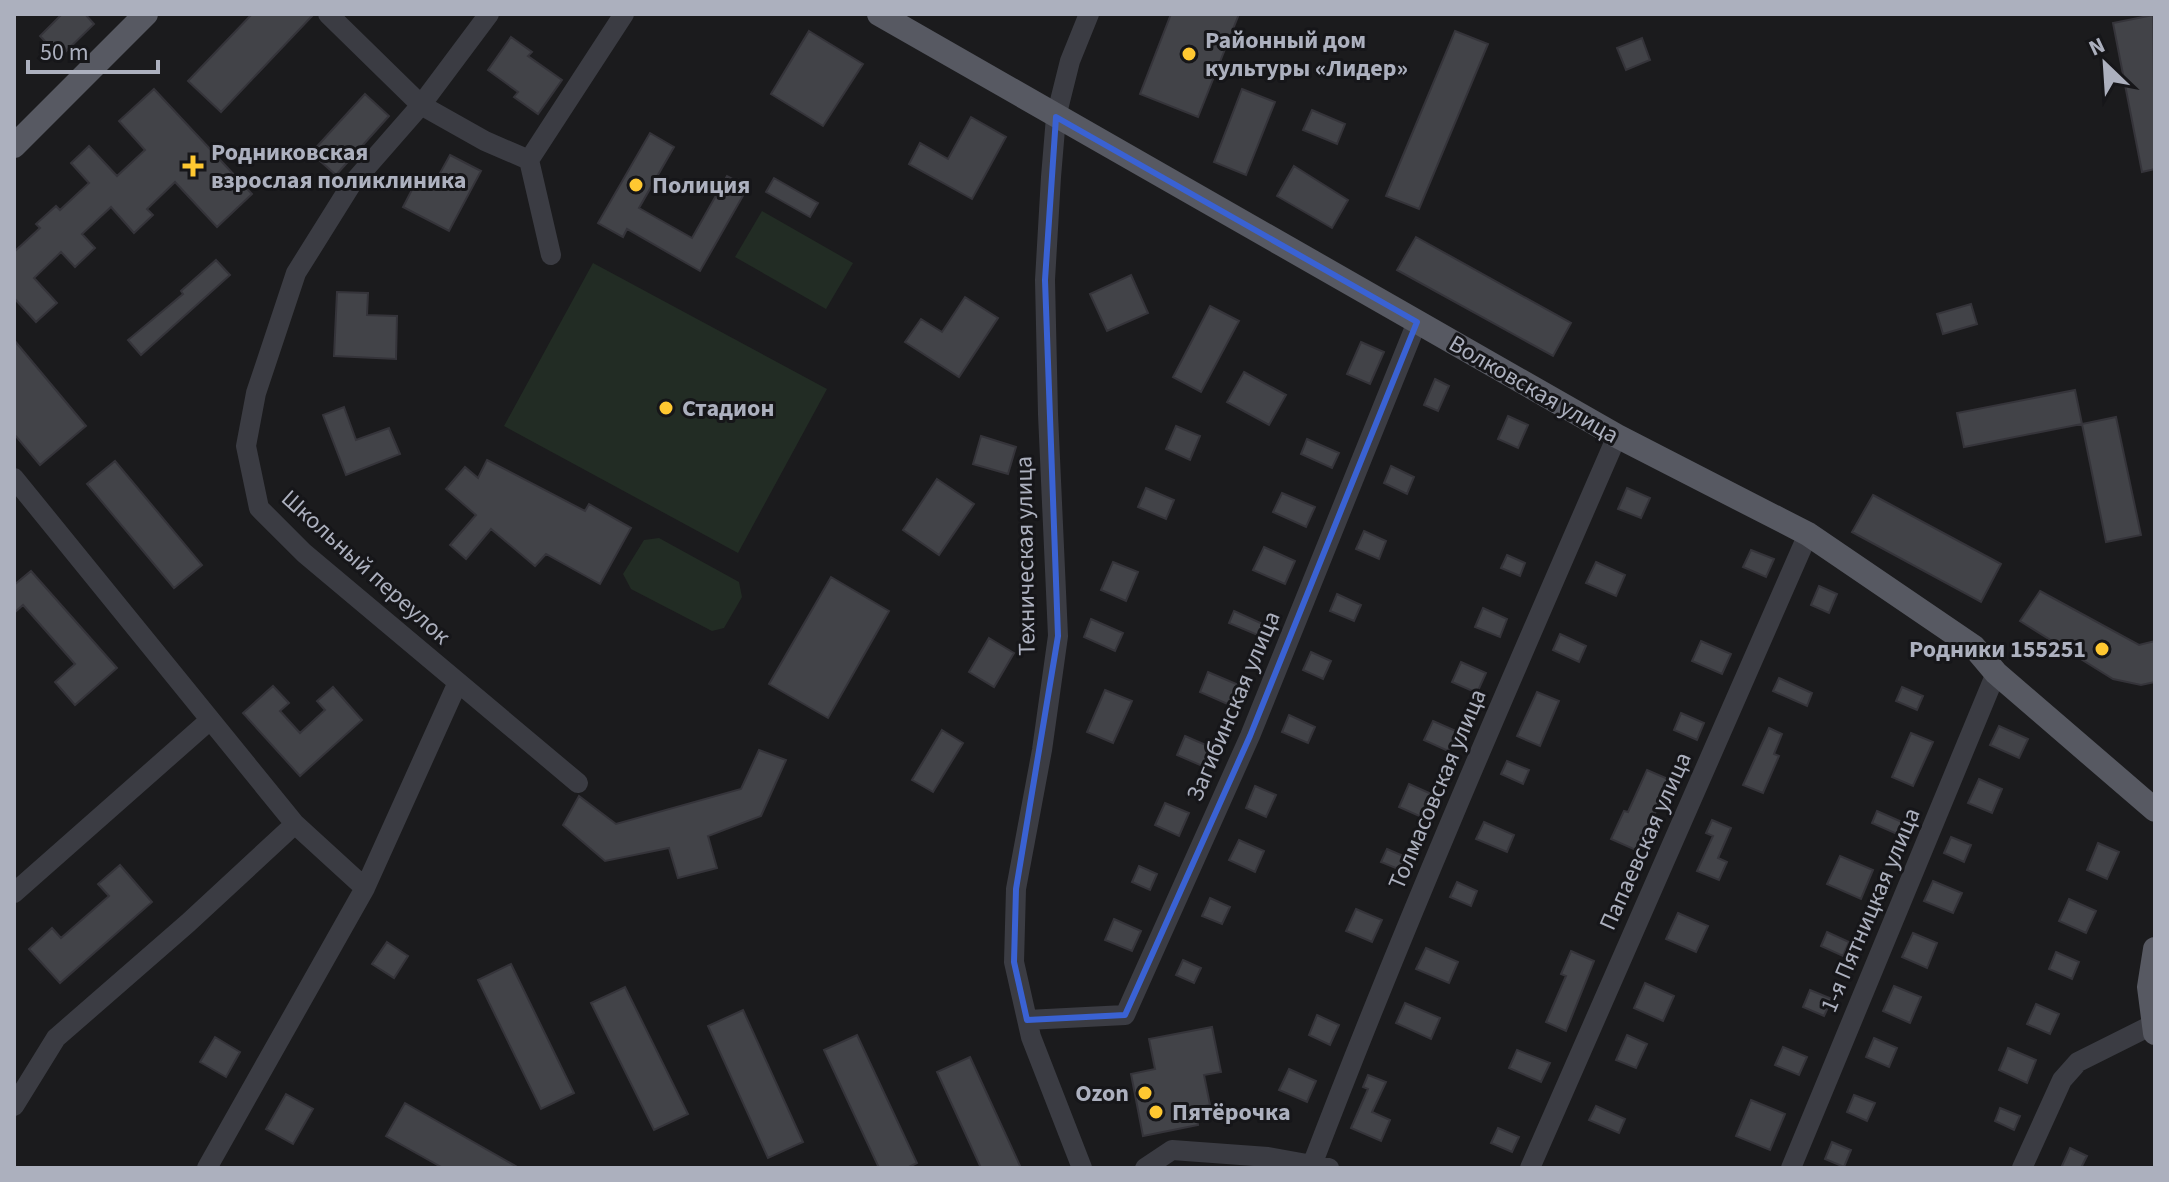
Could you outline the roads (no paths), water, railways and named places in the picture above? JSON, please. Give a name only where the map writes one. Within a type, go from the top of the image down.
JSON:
[{"type":"main road","points":[[14,146],[146,14]]},
{"type":"main road","name":"Волковская улица","points":[[879,14],[1617,436],[1808,534],[1974,647],[1996,673],[2155,810]]},
{"type":"main road","points":[[2154,1029],[2149,987],[2155,949]]},
{"type":"street","points":[[328,14],[421,105],[485,141],[529,160]]},
{"type":"street","name":"Школьный переулок","points":[[489,14],[421,105],[351,185],[296,273],[256,393],[246,446],[259,508],[304,553],[578,783]]},
{"type":"street","points":[[551,255],[529,160],[624,14]]},
{"type":"street","name":"Техническая улица","points":[[1082,1168],[1029,1028],[1014,962],[1016,889],[1042,750],[1058,636],[1045,280],[1056,117],[1070,61],[1089,14]]},
{"type":"street","name":"Загибинская улица","points":[[1029,1028],[1125,1015],[1250,736],[1417,322]]},
{"type":"street","name":"Толмасовская улица","points":[[1320,1166],[1348,1069],[1617,436]]},
{"type":"street","points":[[14,478],[295,824],[365,888]]},
{"type":"street","name":"Папаевская улица","points":[[1530,1168],[1808,534]]},
{"type":"street","name":"1-я Пятницкая улица","points":[[1791,1168],[1996,673]]},
{"type":"street","points":[[207,1168],[365,888],[458,682]]},
{"type":"street","points":[[14,893],[210,720]]},
{"type":"street","points":[[14,1106],[56,1038],[295,824]]},
{"type":"street","points":[[2022,1168],[2062,1080],[2078,1062],[2154,1029]]},
{"type":"street","points":[[1145,1168],[1172,1150],[1268,1157],[1320,1166]]},
{"type":"place","name":"Районный дом культуры «Лидер»","points":[[1189,54]]},
{"type":"place","name":"Родниковская взрослая поликлиника","points":[[193,166]]},
{"type":"place","name":"Полиция","points":[[636,185]]},
{"type":"place","name":"Стадион","points":[[666,408]]},
{"type":"place","name":"Родники 155251","points":[[2102,649]]},
{"type":"place","name":"Ozon","points":[[1145,1093]]},
{"type":"place","name":"Пятёрочка","points":[[1156,1112]]}]
